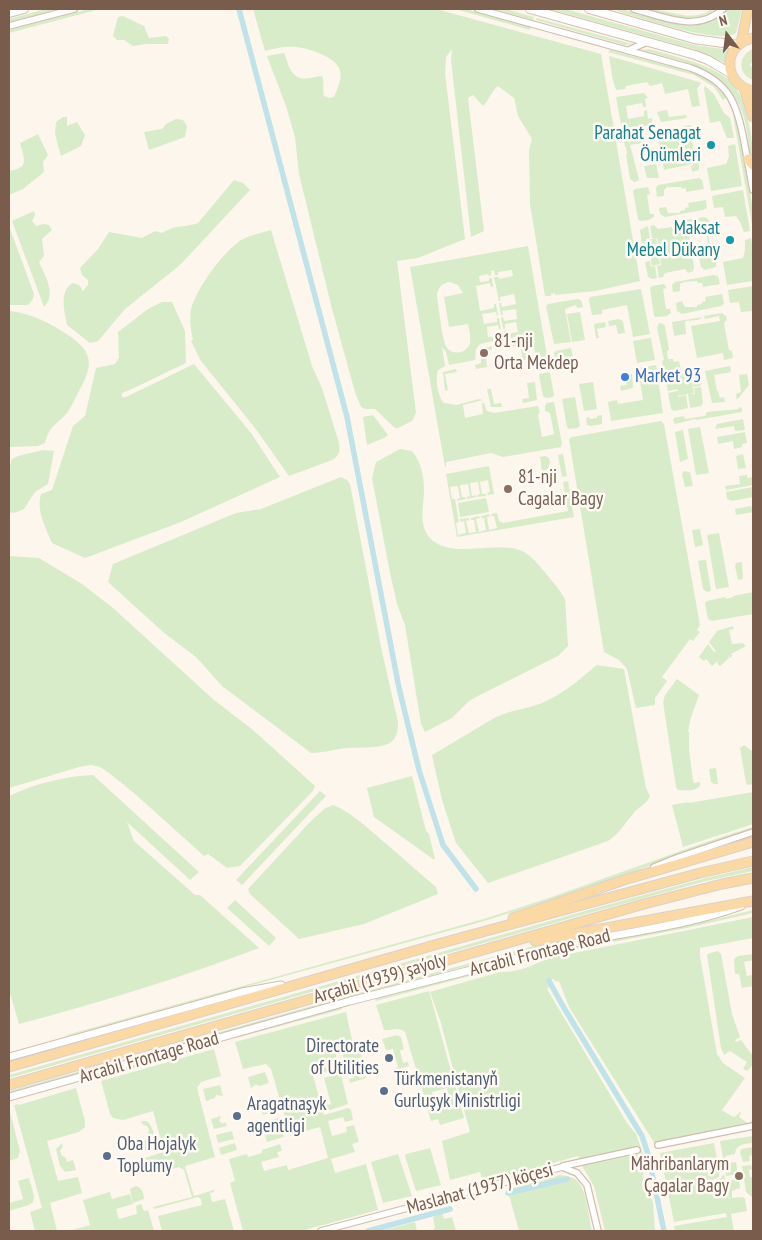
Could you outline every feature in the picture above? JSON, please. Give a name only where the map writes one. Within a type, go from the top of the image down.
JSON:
[{"type":"main road","points":[[9,13],[24,9]]},
{"type":"main road","points":[[530,9],[702,58],[732,74]]},
{"type":"main road","points":[[589,9],[694,39],[739,44],[753,38]]},
{"type":"main road","points":[[748,9],[739,44],[730,59],[732,74],[735,80],[749,89],[753,117]]},
{"type":"main road","points":[[438,944],[624,880],[750,843]]},
{"type":"main road","name":"Arçabil (1939) şaýoly","points":[[9,1067],[438,944],[700,873],[753,861]]},
{"type":"main road","name":"Arçabil (1939) şaýoly","points":[[9,1085],[644,904],[753,878]]},
{"type":"main road","points":[[476,952],[753,901]]},
{"type":"street","points":[[9,26],[74,9]]},
{"type":"street","points":[[478,9],[541,25],[698,71],[721,84],[731,97],[738,111],[751,162],[753,190]]},
{"type":"street","points":[[609,9],[618,17]]},
{"type":"street","points":[[634,9],[683,22],[698,22],[715,15],[723,9]]},
{"type":"street","points":[[629,50],[648,42]]},
{"type":"street","points":[[624,880],[679,857],[753,832]]},
{"type":"street","name":"Arcabil Frontage Road","points":[[9,1097],[350,1001],[541,950],[713,916],[753,901]]},
{"type":"street","name":"Arcabil Frontage Road","points":[[9,1057],[242,992],[318,978]]},
{"type":"street","points":[[658,1145],[753,1126]]},
{"type":"street","points":[[562,1166],[637,1150]]},
{"type":"street","name":"Maslahat (1937) köçesi","points":[[321,1231],[562,1166],[578,1173],[587,1185],[598,1231]]},
{"type":"green space","points":[[46,9],[60,9],[9,22],[9,19]]},
{"type":"green space","points":[[89,9],[100,9],[9,33],[9,30]]},
{"type":"green space","points":[[253,9],[436,9],[601,54],[640,281],[595,291],[555,295],[555,293],[551,294],[551,296],[545,296],[530,204],[529,150],[532,139],[518,116],[514,98],[498,86],[483,106],[473,95],[468,98],[484,231],[471,237],[451,60],[452,49],[446,57],[445,73],[465,239],[418,258],[397,261],[416,413],[412,421],[395,428],[375,409],[361,407],[332,309],[299,174],[295,137],[286,106],[267,56],[284,53],[290,69],[297,77],[322,76],[324,96],[329,98],[334,97],[340,83],[340,71],[335,62],[329,58],[306,49],[287,47],[265,51]]},
{"type":"green space","points":[[455,9],[466,9],[531,27],[530,30]]},
{"type":"green space","points":[[494,9],[505,9],[534,17],[533,20]]},
{"type":"green space","points":[[550,9],[565,9],[694,45],[730,50],[725,63],[693,49]]},
{"type":"green space","points":[[614,9],[621,9],[680,25],[693,26],[712,21],[727,9],[742,9],[736,33],[728,36],[714,36],[680,29]]},
{"type":"green space","points":[[648,9],[688,16],[714,10],[706,15],[690,18],[673,16]]},
{"type":"green space","points":[[123,16],[144,26],[149,38],[166,36],[169,39],[168,44],[133,46],[124,40],[117,40],[113,36],[118,17]]},
{"type":"green space","points":[[537,18],[632,44],[625,45],[536,20]]},
{"type":"green space","points":[[648,49],[700,64],[719,73],[730,81],[736,88],[745,107],[752,141],[753,161],[750,155],[743,114],[733,95],[724,84],[712,75],[685,62],[641,50]]},
{"type":"green space","points":[[753,49],[753,60],[750,65],[753,69],[753,80],[744,73],[741,64],[744,56]]},
{"type":"green space","points":[[610,50],[695,73],[711,82],[727,97],[723,100],[714,87],[694,75],[608,52]]},
{"type":"green space","points":[[609,56],[701,83],[697,89],[700,106],[692,107],[688,89],[665,94],[662,83],[650,86],[647,82],[616,90]]},
{"type":"green space","points":[[705,86],[714,94],[724,113],[730,118],[734,138],[727,138],[720,121],[710,123]]},
{"type":"green space","points":[[644,93],[648,98],[645,99],[646,107],[643,107],[642,103],[626,106],[628,119],[644,116],[644,111],[647,110],[648,119],[652,118],[650,125],[639,127],[642,143],[630,145],[639,179],[634,182],[630,179],[616,97]]},
{"type":"green space","points":[[667,110],[669,117],[686,115],[687,118],[661,122],[657,112]]},
{"type":"green space","points":[[733,115],[735,115],[738,121],[753,210],[753,230]]},
{"type":"green space","points":[[63,117],[67,117],[67,126],[77,122],[85,135],[81,146],[61,156],[55,134],[56,122]]},
{"type":"green space","points":[[176,119],[183,120],[187,126],[185,137],[149,150],[144,132],[162,129],[166,124]]},
{"type":"green space","points":[[691,125],[696,163],[699,163],[699,170],[692,172],[691,166],[693,165],[687,132],[692,164],[664,170],[658,138],[684,133],[683,126]]},
{"type":"green space","points":[[38,134],[48,155],[43,162],[44,172],[23,189],[9,195],[9,171],[20,168],[24,162],[20,143]]},
{"type":"green space","points":[[735,144],[742,186],[711,191],[707,168],[726,164],[729,156],[728,146]]},
{"type":"green space","points":[[656,164],[659,178],[647,178],[644,166]]},
{"type":"green space","points":[[699,178],[702,180],[704,189],[686,192],[686,188],[667,187],[664,190],[664,196],[657,197],[656,188],[658,185]]},
{"type":"green space","points":[[234,180],[243,183],[250,190],[180,265],[125,309],[98,341],[90,343],[67,325],[64,308],[65,291],[73,283],[79,285],[83,291],[88,285],[88,280],[82,275],[80,268],[98,249],[109,232],[142,238],[155,231],[162,233],[172,228],[198,223]]},
{"type":"green space","points":[[648,187],[650,194],[647,195],[650,214],[654,214],[654,217],[649,220],[640,221],[633,191]]},
{"type":"green space","points":[[743,190],[750,231],[744,232],[736,216],[725,217],[723,207],[714,208],[712,196]]},
{"type":"green space","points":[[706,200],[707,208],[703,210],[665,217],[660,214],[659,208],[666,207],[668,213],[680,213],[680,211],[689,207],[688,203]]},
{"type":"green space","points":[[34,211],[35,215],[32,221],[36,226],[49,225],[52,230],[42,239],[44,256],[39,262],[50,291],[48,302],[44,307],[12,221]]},
{"type":"green space","points":[[705,217],[709,220],[711,226],[707,228],[712,256],[716,257],[716,267],[705,270],[701,267],[699,258],[710,256],[706,232],[689,235],[693,271],[688,273],[685,269],[665,273],[663,277],[659,278],[657,266],[661,265],[657,238],[652,238],[650,226],[654,225],[658,229],[678,226],[679,221]]},
{"type":"green space","points":[[9,226],[34,294],[33,299],[28,305],[9,305]]},
{"type":"green space","points":[[648,226],[650,238],[646,239],[647,245],[642,246],[640,230]]},
{"type":"green space","points":[[271,230],[312,366],[322,388],[339,443],[338,455],[332,460],[289,476],[255,428],[201,361],[191,341],[193,340],[190,321],[191,309],[210,272],[238,242],[249,236]]},
{"type":"green space","points":[[656,238],[658,250],[649,251],[647,240]]},
{"type":"green space","points":[[751,238],[753,281],[727,285],[723,262],[743,258],[745,240]]},
{"type":"green space","points":[[528,246],[548,361],[537,363],[533,342],[529,336],[524,335],[505,339],[504,331],[506,330],[507,334],[518,332],[516,322],[505,324],[503,329],[501,317],[503,317],[504,321],[517,319],[516,309],[502,311],[503,315],[501,315],[499,303],[501,303],[502,307],[516,304],[514,294],[500,297],[499,301],[494,277],[499,277],[499,279],[513,276],[512,270],[498,272],[498,275],[495,275],[494,270],[491,271],[491,276],[488,274],[479,276],[480,282],[489,281],[489,278],[492,278],[493,287],[491,287],[490,283],[476,286],[480,311],[494,308],[494,304],[496,304],[497,316],[496,312],[482,314],[484,324],[497,322],[497,318],[499,318],[501,329],[499,329],[498,325],[487,327],[488,337],[500,336],[499,331],[501,331],[502,339],[480,344],[476,349],[475,360],[449,365],[446,352],[442,347],[445,366],[438,370],[438,388],[444,403],[456,405],[479,399],[483,400],[463,405],[465,418],[483,414],[482,403],[484,403],[487,411],[494,413],[538,406],[542,437],[554,434],[550,413],[545,411],[545,406],[547,403],[554,402],[561,447],[503,457],[491,453],[446,462],[445,467],[410,267]],"holes":[[[450,282],[458,285],[463,293],[444,297],[449,327],[468,324],[470,343],[466,349],[457,353],[447,348],[445,344],[437,297],[442,285]]]},
{"type":"green space","points":[[658,253],[660,264],[652,266],[650,255]]},
{"type":"green space","points":[[650,261],[651,267],[655,266],[657,278],[652,279],[648,277],[645,262]]},
{"type":"green space","points":[[714,275],[718,276],[720,284],[703,287],[702,283],[697,281],[684,282],[680,284],[680,291],[673,292],[672,285],[675,282]]},
{"type":"green space","points":[[664,284],[667,288],[663,289],[666,309],[670,309],[671,313],[667,316],[656,317],[654,316],[650,288]]},
{"type":"green space","points":[[753,286],[753,311],[741,312],[739,302],[730,303],[728,290]]},
{"type":"green space","points":[[641,289],[650,334],[633,337],[627,305],[602,310],[602,314],[592,315],[590,297]]},
{"type":"green space","points":[[722,294],[724,304],[721,306],[682,314],[677,311],[676,303],[682,301],[685,307],[697,307],[697,305],[706,301],[705,297]]},
{"type":"green space","points":[[581,300],[583,307],[577,308],[576,305],[565,309],[571,342],[554,344],[546,306],[548,304]]},
{"type":"green space","points":[[162,302],[172,302],[185,331],[186,363],[122,393],[122,397],[126,397],[194,364],[251,433],[280,477],[181,522],[85,558],[52,543],[41,513],[41,494],[52,490],[73,426],[85,416],[96,368],[115,364],[119,358],[118,332],[148,309]]},
{"type":"green space","points":[[9,311],[33,316],[61,331],[83,348],[89,361],[87,375],[67,413],[51,429],[45,443],[38,446],[9,447]]},
{"type":"green space","points":[[580,312],[585,340],[572,342],[567,314]]},
{"type":"green space","points":[[722,313],[726,316],[727,320],[724,323],[729,350],[732,351],[733,358],[724,360],[723,353],[697,358],[691,326],[720,321],[719,316],[705,319],[704,316]]},
{"type":"green space","points":[[703,317],[698,320],[685,321],[686,334],[674,336],[672,322]]},
{"type":"green space","points":[[619,319],[623,321],[625,333],[618,334],[616,325],[609,326],[608,321]]},
{"type":"green space","points":[[605,322],[606,327],[597,329],[599,338],[596,338],[594,324]]},
{"type":"green space","points":[[659,323],[665,326],[669,350],[667,351],[668,359],[673,359],[674,362],[679,361],[682,374],[695,372],[698,374],[701,386],[694,387],[692,381],[694,393],[689,394],[695,394],[694,388],[701,387],[703,403],[701,406],[690,408],[688,394],[679,396],[678,393],[678,397],[686,395],[688,408],[674,411],[671,409],[668,393],[678,391],[677,389],[668,391],[657,328]]},
{"type":"green space","points":[[651,338],[655,360],[637,363],[633,341]]},
{"type":"green space","points":[[513,342],[528,342],[531,359],[523,360],[520,345],[513,346]]},
{"type":"green space","points":[[492,346],[492,350],[485,351],[487,367],[476,369],[475,365],[481,363],[481,349]]},
{"type":"green space","points":[[571,348],[574,362],[557,369],[554,353]]},
{"type":"green space","points":[[656,365],[663,413],[611,421],[608,402],[617,400],[618,404],[643,400],[638,368]]},
{"type":"green space","points":[[730,366],[731,372],[714,375],[717,391],[720,398],[724,397],[725,402],[712,403],[705,371]]},
{"type":"green space","points":[[456,369],[457,372],[445,374],[448,390],[445,391],[443,372]]},
{"type":"green space","points":[[550,373],[554,395],[553,397],[546,398],[543,396],[539,376]]},
{"type":"green space","points":[[632,374],[633,388],[621,391],[620,386],[627,385],[625,376]]},
{"type":"green space","points":[[747,374],[749,385],[737,400],[736,394],[741,392],[739,375]]},
{"type":"green space","points":[[535,382],[537,400],[523,403],[522,399],[529,398],[527,383]]},
{"type":"green space","points":[[593,382],[597,409],[584,411],[579,384]]},
{"type":"green space","points":[[487,389],[491,389],[494,404],[501,403],[502,407],[491,407]]},
{"type":"green space","points":[[575,397],[580,426],[569,429],[562,399]]},
{"type":"green space","points":[[738,407],[742,408],[742,412],[675,424],[673,421],[674,418],[684,416],[685,419],[705,416],[707,412],[739,409]]},
{"type":"green space","points":[[373,415],[388,435],[367,445],[363,417]]},
{"type":"green space","points":[[602,415],[602,424],[587,425],[586,418],[597,418],[597,416]]},
{"type":"green space","points":[[743,419],[745,430],[735,431],[734,426],[715,429],[717,424]]},
{"type":"green space","points":[[661,421],[664,424],[700,625],[697,630],[700,632],[693,641],[690,639],[662,677],[667,681],[655,698],[655,705],[636,708],[627,669],[619,660],[604,652],[569,439]]},
{"type":"green space","points":[[700,427],[709,473],[696,475],[688,429]]},
{"type":"green space","points":[[683,430],[688,459],[680,462],[675,432]]},
{"type":"green space","points":[[745,432],[747,443],[742,444],[742,447],[734,449],[733,441],[718,444],[717,437]]},
{"type":"green space","points":[[400,449],[412,451],[420,464],[424,485],[422,515],[426,533],[430,538],[439,545],[450,548],[500,547],[522,551],[539,565],[565,599],[568,646],[558,656],[476,697],[468,702],[452,718],[425,732],[421,724],[405,625],[397,604],[390,573],[372,478],[376,462]]},
{"type":"green space","points":[[43,450],[54,451],[48,484],[35,492],[24,509],[14,513],[9,512],[9,469],[12,459]]},
{"type":"green space","points":[[563,454],[567,476],[562,477],[558,455]]},
{"type":"green space","points":[[743,454],[746,468],[738,469],[736,456]]},
{"type":"green space","points":[[545,456],[549,458],[550,463],[547,470],[542,471],[540,457]]},
{"type":"green space","points":[[489,466],[494,494],[488,495],[487,493],[490,492],[488,480],[480,482],[482,494],[486,494],[486,496],[477,497],[480,494],[478,482],[470,483],[472,496],[476,495],[476,497],[467,499],[470,496],[468,484],[460,485],[462,497],[466,499],[457,501],[460,498],[458,486],[450,487],[452,499],[455,499],[459,522],[456,523],[458,535],[466,533],[464,521],[461,522],[460,519],[469,518],[466,521],[469,533],[476,532],[474,520],[471,520],[471,518],[479,516],[480,518],[476,519],[479,532],[486,530],[484,518],[481,518],[481,516],[489,514],[490,517],[487,517],[489,530],[497,528],[494,516],[491,516],[491,514],[497,513],[499,521],[503,523],[568,511],[563,482],[568,481],[574,517],[457,537],[446,474]]},
{"type":"green space","points":[[684,471],[690,472],[693,486],[685,487],[682,474]]},
{"type":"green space","points":[[747,475],[747,478],[753,477],[753,485],[726,490],[725,486],[740,484],[739,476]]},
{"type":"green space","points":[[341,477],[350,484],[398,728],[394,739],[385,745],[311,753],[222,686],[196,657],[163,632],[108,582],[113,564],[236,513],[261,509]]},
{"type":"green space","points":[[753,487],[753,497],[732,501],[727,499],[726,492]]},
{"type":"green space","points":[[551,493],[557,503],[555,506],[548,507],[546,494]]},
{"type":"green space","points":[[486,498],[489,512],[460,517],[458,503]]},
{"type":"green space","points":[[751,506],[753,512],[736,515],[735,509]]},
{"type":"green space","points":[[700,529],[703,545],[695,547],[692,530]]},
{"type":"green space","points":[[719,533],[729,587],[716,589],[707,535]]},
{"type":"green space","points":[[9,556],[39,558],[82,584],[113,608],[214,700],[253,730],[315,786],[313,791],[240,866],[227,868],[208,854],[204,856],[134,793],[100,767],[91,765],[79,767],[9,788]]},
{"type":"green space","points":[[706,560],[711,591],[707,592],[703,589],[698,561]]},
{"type":"green space","points":[[742,562],[743,579],[738,580],[735,566],[736,563]]},
{"type":"green space","points":[[753,592],[753,614],[712,621],[708,619],[705,603],[707,601],[725,597],[726,599]]},
{"type":"green space","points":[[733,626],[734,629],[729,630],[732,644],[743,643],[746,646],[731,654],[730,658],[727,653],[729,658],[720,666],[717,663],[719,660],[712,666],[706,659],[704,661],[699,657],[708,644],[714,652],[716,651],[709,642],[717,631]]},
{"type":"green space","points":[[597,665],[624,669],[646,788],[650,796],[649,799],[608,841],[488,883],[456,843],[442,800],[432,755],[496,717],[536,705],[557,696]]},
{"type":"green space","points":[[677,679],[699,695],[690,720],[688,732],[693,781],[694,783],[700,782],[698,788],[692,790],[678,790],[676,787],[663,702],[665,695]]},
{"type":"green space","points":[[744,745],[753,752],[753,784],[748,785],[746,783],[740,748]]},
{"type":"green space","points":[[716,768],[718,784],[714,784],[711,782],[709,769]]},
{"type":"green space","points":[[93,775],[199,872],[190,880],[127,822],[134,841],[195,895],[200,895],[259,948],[140,989],[19,1024],[9,990],[9,796],[50,781]]},
{"type":"green space","points":[[412,776],[435,859],[374,817],[367,788]]},
{"type":"green space","points":[[320,791],[326,796],[242,885],[236,880]]},
{"type":"green space","points":[[753,792],[753,824],[683,847],[672,805]]},
{"type":"green space","points":[[333,805],[367,827],[436,887],[438,894],[364,924],[299,939],[250,894],[248,889],[310,822],[324,809]]},
{"type":"green space","points":[[753,827],[753,829],[693,849],[628,874],[488,920],[63,1036],[487,918]]},
{"type":"green space","points":[[753,867],[753,871],[706,881],[593,912],[9,1078],[9,1075],[592,909]]},
{"type":"green space","points":[[235,900],[276,938],[269,946],[227,908]]},
{"type":"green space","points":[[753,910],[753,913],[687,928],[560,952],[539,957],[529,963],[528,961],[543,953],[717,919]]},
{"type":"green space","points":[[707,912],[692,917],[592,935],[531,949],[344,999],[9,1093],[9,1091],[344,997],[530,947],[561,939]]},
{"type":"green space","points":[[753,917],[753,938],[700,948],[700,956],[717,1054],[723,1063],[745,1078],[722,1110],[733,1117],[741,1112],[739,1117],[749,1124],[753,1118],[753,1124],[655,1144],[569,1007],[559,981],[557,982],[553,979],[547,983],[549,988],[547,989],[627,1123],[636,1134],[644,1154],[644,1183],[653,1202],[655,1231],[605,1231],[594,1186],[582,1166],[640,1154],[639,1147],[579,1159],[578,1156],[483,1183],[480,1172],[450,1180],[442,1141],[470,1132],[440,1020],[430,992],[500,972],[520,970],[549,958]]},
{"type":"green space","points":[[718,951],[721,954],[732,1014],[740,1037],[735,1040],[736,1042],[741,1040],[753,1056],[753,1065],[747,1071],[743,1069],[747,1062],[730,1051],[724,1055],[721,1048],[707,955]]},
{"type":"green space","points":[[753,954],[753,960],[744,962],[747,976],[753,975],[753,986],[742,988],[739,974],[735,974],[734,959],[738,956]]},
{"type":"green space","points":[[511,966],[511,968],[496,969],[376,1001],[375,999],[495,967]]},
{"type":"green space","points":[[429,991],[464,1118],[440,1125],[438,1119],[431,1121],[426,1104],[435,1102],[436,1107],[451,1103],[447,1088],[432,1092],[433,1096],[425,1099],[405,1032],[398,1029],[384,1030],[376,1005]]},
{"type":"green space","points":[[340,1007],[343,1009],[236,1038],[237,1036]]},
{"type":"green space","points":[[346,1012],[352,1040],[336,1051],[338,1066],[336,1069],[313,1076],[324,1115],[348,1108],[351,1110],[353,1120],[345,1122],[343,1117],[328,1121],[332,1136],[347,1132],[346,1127],[354,1125],[359,1142],[352,1144],[355,1152],[331,1159],[335,1173],[366,1164],[378,1210],[301,1231],[243,1231],[230,1183],[235,1181],[229,1159],[247,1154],[248,1157],[262,1153],[262,1150],[280,1144],[282,1151],[277,1152],[279,1157],[261,1162],[264,1171],[287,1165],[288,1170],[328,1158],[320,1127],[290,1135],[271,1069],[266,1064],[243,1069],[235,1042]]},
{"type":"green space","points":[[160,1018],[161,1020],[9,1063],[9,1060]]},
{"type":"green space","points":[[397,1035],[401,1037],[404,1049],[400,1051],[403,1063],[408,1062],[409,1066],[393,1071],[393,1069],[398,1067],[393,1049],[386,1050],[382,1039]]},
{"type":"green space","points":[[205,1045],[211,1046],[117,1073],[116,1071]]},
{"type":"green space","points":[[359,1046],[362,1057],[355,1059],[360,1078],[366,1076],[366,1078],[350,1083],[349,1079],[354,1078],[350,1065],[345,1066],[342,1051]]},
{"type":"green space","points":[[214,1049],[221,1076],[201,1082],[197,1088],[215,1157],[185,1166],[194,1196],[214,1190],[214,1192],[210,1193],[212,1202],[225,1199],[234,1231],[162,1231],[158,1216],[202,1205],[201,1199],[198,1197],[154,1209],[153,1207],[192,1197],[184,1170],[179,1167],[152,1175],[149,1174],[145,1158],[164,1152],[153,1111],[123,1120],[113,1118],[110,1114],[101,1081]]},
{"type":"green space","points":[[265,1072],[269,1083],[259,1086],[256,1084],[251,1088],[248,1077]]},
{"type":"green space","points":[[341,1075],[348,1104],[324,1112],[323,1107],[331,1104],[324,1078]]},
{"type":"green space","points":[[220,1085],[223,1096],[216,1095],[215,1098],[206,1101],[203,1089]]},
{"type":"green space","points":[[76,1088],[85,1127],[79,1132],[47,1141],[58,1181],[78,1177],[82,1193],[50,1203],[57,1231],[35,1231],[30,1212],[42,1208],[14,1105]]},
{"type":"green space","points":[[274,1103],[276,1111],[263,1115],[262,1111],[266,1112],[267,1108],[262,1106]]},
{"type":"green space","points":[[9,1108],[20,1151],[18,1158],[9,1161]]},
{"type":"green space","points":[[221,1116],[219,1121],[223,1124],[225,1122],[227,1126],[214,1129],[211,1119]]},
{"type":"green space","points":[[278,1118],[280,1126],[264,1130],[262,1122]]},
{"type":"green space","points":[[141,1121],[149,1123],[154,1137],[153,1148],[143,1151],[140,1141],[146,1140],[149,1131],[148,1127],[142,1124]]},
{"type":"green space","points":[[282,1130],[284,1137],[267,1142],[265,1135]]},
{"type":"green space","points":[[232,1131],[234,1139],[218,1143],[216,1135]]},
{"type":"green space","points":[[753,1136],[753,1143],[741,1145],[737,1148],[735,1154],[726,1156],[725,1158],[728,1163],[736,1162],[738,1174],[726,1176],[720,1141]]},
{"type":"green space","points":[[62,1143],[63,1146],[60,1151],[62,1156],[66,1158],[67,1162],[73,1160],[76,1170],[65,1172],[60,1166],[56,1149]]},
{"type":"green space","points":[[235,1143],[237,1150],[221,1155],[219,1148]]},
{"type":"green space","points":[[714,1143],[719,1165],[719,1176],[708,1181],[717,1183],[724,1174],[730,1205],[729,1199],[731,1198],[729,1198],[726,1181],[739,1179],[740,1188],[732,1191],[732,1198],[743,1197],[747,1211],[731,1214],[734,1231],[675,1231],[674,1226],[727,1217],[726,1213],[674,1222],[660,1153]]},
{"type":"green space","points":[[753,1147],[753,1155],[749,1156],[750,1161],[743,1162],[740,1153],[741,1149]]},
{"type":"green space","points":[[430,1148],[441,1185],[416,1191],[405,1156],[406,1154]]},
{"type":"green space","points":[[398,1154],[412,1196],[383,1203],[371,1162]]},
{"type":"green space","points":[[751,1165],[752,1169],[749,1170],[750,1177],[753,1177],[753,1198],[746,1192],[742,1166]]},
{"type":"green space","points":[[560,1175],[575,1179],[582,1187],[592,1231],[519,1231],[509,1195],[567,1181],[567,1179],[564,1177],[506,1192],[506,1190]]},
{"type":"green space","points":[[29,1178],[34,1196],[33,1202],[9,1211],[9,1203],[23,1199],[18,1181]]},
{"type":"green space","points":[[136,1186],[142,1191],[144,1199],[133,1203],[130,1189]]},
{"type":"green space","points":[[110,1192],[112,1199],[130,1194],[133,1204],[116,1209],[119,1219],[137,1214],[136,1206],[141,1204],[144,1211],[148,1210],[154,1231],[69,1231],[90,1225],[83,1200]]},
{"type":"green space","points":[[442,1213],[444,1219],[452,1217],[456,1231],[432,1231],[435,1228],[433,1217]]},
{"type":"green space","points":[[415,1222],[417,1231],[381,1231]]},
{"type":"waterway","points":[[239,9],[347,417],[399,688],[419,770],[443,845],[476,889]]},
{"type":"waterway","points":[[549,981],[642,1136],[648,1154],[664,1231]]},
{"type":"waterway","points":[[508,1193],[567,1179]]},
{"type":"waterway","points":[[368,1231],[450,1209]]},
{"type":"place","name":"Parahat Senagat Önümleri","points":[[711,145]]},
{"type":"place","name":"Maksat Mebel Dükany","points":[[730,240]]},
{"type":"place","name":"81-nji Orta Mekdep","points":[[484,353]]},
{"type":"place","name":"Market 93","points":[[625,377]]},
{"type":"place","name":"81-nji Cagalar Bagy","points":[[508,489]]},
{"type":"place","name":"Directorate of Utilities","points":[[389,1058]]},
{"type":"place","name":"Türkmenistanyň Gurluşyk Ministrligi","points":[[384,1091]]},
{"type":"place","name":"Aragatnaşyk agentligi","points":[[237,1116]]},
{"type":"place","name":"Oba Hojalyk Toplumy","points":[[107,1156]]},
{"type":"place","name":"Mähribanlarym Çagalar Bagy","points":[[739,1176]]}]
